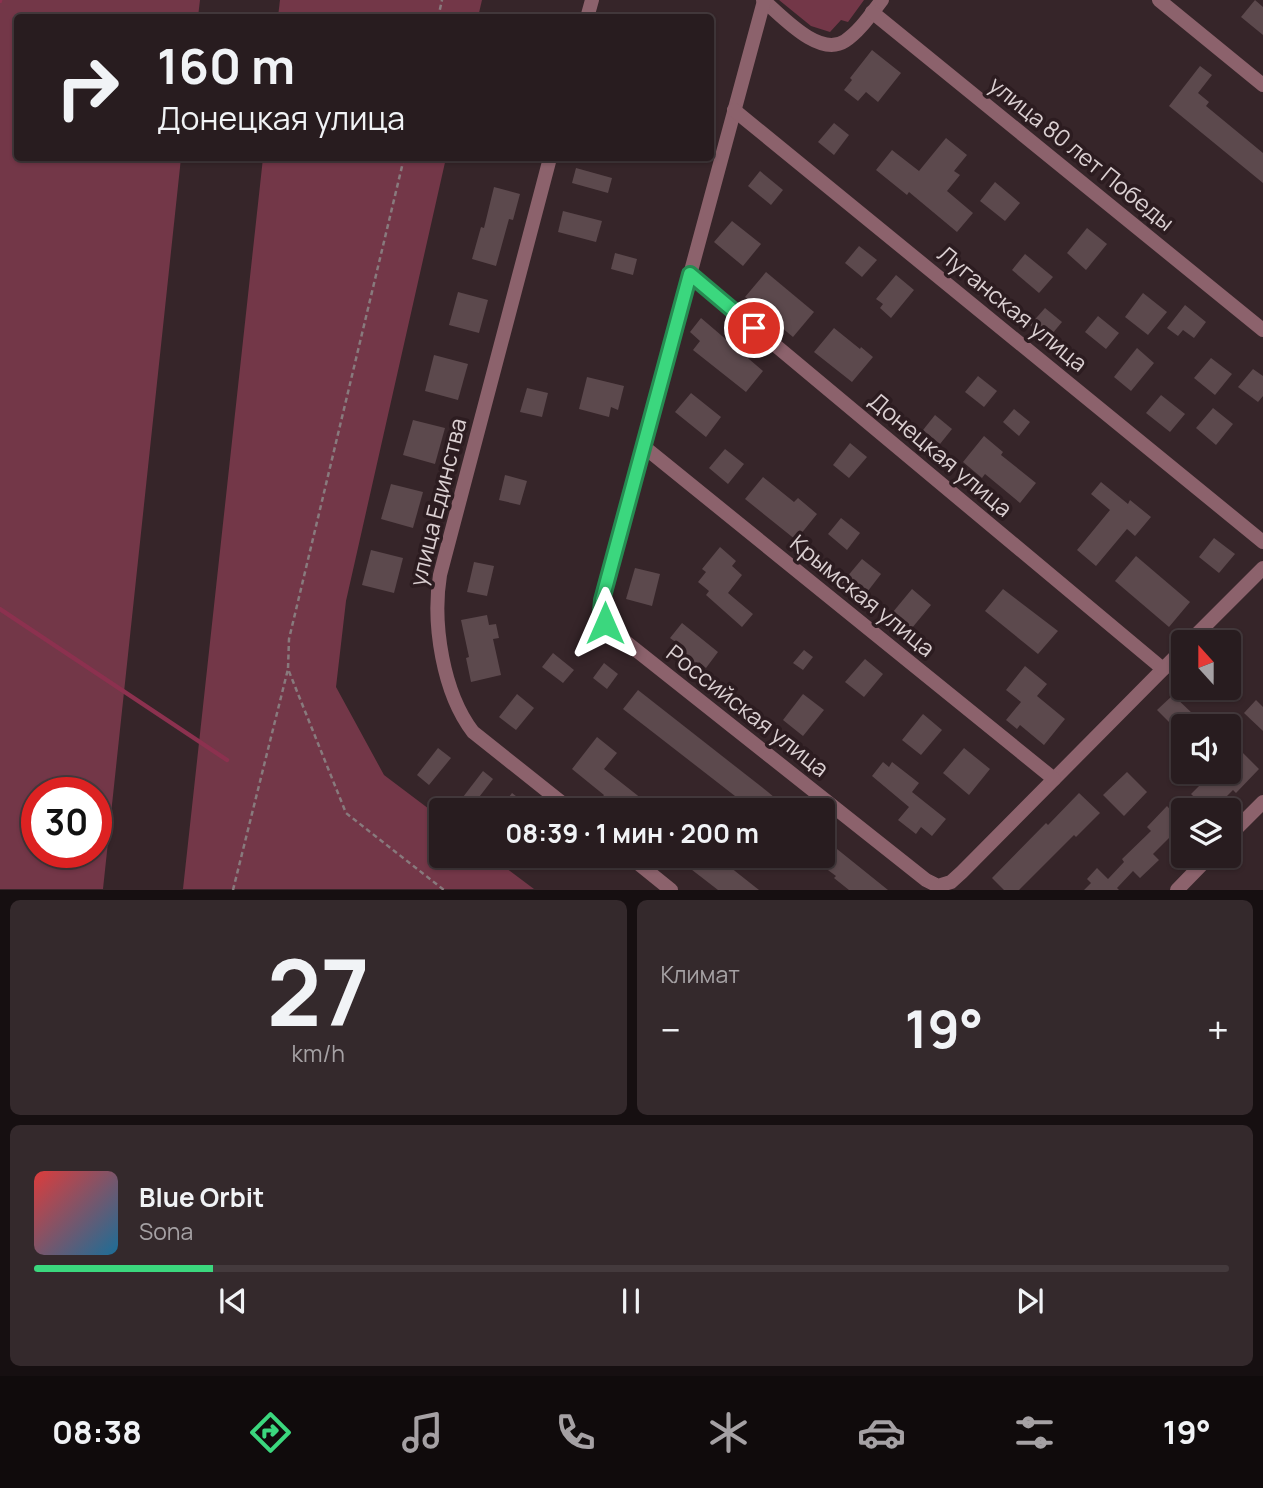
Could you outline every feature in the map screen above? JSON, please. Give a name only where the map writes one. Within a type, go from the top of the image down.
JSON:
[{"type":"street","points":[[763,0],[807,37],[827,46],[843,43],[855,33],[882,0]]},
{"type":"street","name":"Российская улица","points":[[763,0],[602,600],[601,612],[605,623],[915,871],[938,886],[951,882],[1171,661]]},
{"type":"street","points":[[1159,0],[1263,85]]},
{"type":"street","name":"улица 80 лет Победы","points":[[872,12],[1263,330]]},
{"type":"street","name":"Луганская улица","points":[[734,110],[1263,542]]},
{"type":"street","name":"улица Единства","points":[[549,161],[440,575],[436,601],[437,628],[452,694],[461,716],[473,733],[556,798]]},
{"type":"street","name":"Донецкая улица","points":[[690,274],[1163,669]]},
{"type":"street","name":"Крымская улица","points":[[643,446],[1054,779]]},
{"type":"street","points":[[1201,630],[1263,568]]},
{"type":"street","points":[[1241,824],[1263,802]]},
{"type":"street","points":[[644,868],[671,890]]},
{"type":"street","points":[[1177,890],[1198,868]]},
{"type":"path","points":[[233,890],[288,669],[289,639],[403,161]]},
{"type":"path","points":[[288,669],[346,813],[444,890]]},
{"type":"shaded area","points":[[0,0],[200,0],[198,14],[14,14],[14,161],[181,161],[112,805],[112,777],[21,777],[21,868],[105,868],[103,889],[0,889]]},
{"type":"shaded area","points":[[280,0],[482,0],[479,14],[278,14]]},
{"type":"shaded area","points":[[779,0],[864,0],[848,22],[841,20],[830,32],[811,26]]},
{"type":"shaded area","points":[[263,161],[445,161],[346,601],[336,687],[384,775],[429,809],[429,868],[506,868],[534,889],[183,889]]},
{"type":"building","points":[[1255,0],[1263,7],[1263,35],[1241,17]]},
{"type":"building","points":[[872,50],[901,73],[878,102],[866,92],[858,101],[844,90]]},
{"type":"building","points":[[1200,66],[1212,75],[1198,93],[1209,102],[1206,106],[1263,153],[1263,183],[1169,106]]},
{"type":"building","points":[[834,123],[849,135],[834,155],[818,142]]},
{"type":"building","points":[[946,138],[967,155],[954,171],[960,175],[947,191],[973,213],[957,232],[909,192],[907,195],[876,170],[892,150],[919,171]]},
{"type":"building","points":[[576,168],[612,178],[608,193],[572,183]]},
{"type":"building","points":[[760,171],[783,190],[771,205],[748,186]]},
{"type":"building","points":[[995,182],[1020,203],[1005,221],[980,201]]},
{"type":"building","points":[[494,187],[520,194],[513,220],[509,219],[496,266],[472,259],[481,227],[484,228]]},
{"type":"building","points":[[563,211],[602,221],[596,242],[558,232]]},
{"type":"building","points":[[732,221],[761,244],[743,266],[714,242]]},
{"type":"building","points":[[1087,228],[1107,244],[1086,270],[1067,253]]},
{"type":"building","points":[[859,246],[877,260],[862,277],[845,263]]},
{"type":"building","points":[[615,253],[637,259],[633,275],[611,269]]},
{"type":"building","points":[[1025,254],[1053,277],[1039,293],[1012,270]]},
{"type":"building","points":[[766,272],[814,312],[793,337],[745,297]]},
{"type":"building","points":[[896,275],[914,290],[891,318],[880,308],[883,304],[876,299]]},
{"type":"building","points":[[458,292],[488,300],[479,333],[449,325]]},
{"type":"building","points":[[1143,293],[1167,312],[1148,335],[1125,317]]},
{"type":"building","points":[[1185,305],[1206,322],[1194,338],[1183,330],[1178,336],[1167,328]]},
{"type":"building","points":[[1045,308],[1062,322],[1047,340],[1030,325]]},
{"type":"building","points":[[1098,316],[1119,333],[1106,349],[1085,332]]},
{"type":"building","points":[[701,318],[763,371],[746,392],[693,350],[700,341],[690,332]]},
{"type":"building","points":[[834,328],[873,357],[852,382],[814,352]]},
{"type":"building","points":[[1137,348],[1154,363],[1131,391],[1114,377]]},
{"type":"building","points":[[434,355],[468,364],[458,400],[425,391]]},
{"type":"building","points":[[1211,358],[1232,374],[1215,395],[1194,378]]},
{"type":"building","points":[[1253,369],[1263,376],[1263,396],[1258,402],[1238,387]]},
{"type":"building","points":[[978,376],[997,391],[984,407],[965,392]]},
{"type":"building","points":[[587,377],[624,386],[618,410],[611,407],[609,417],[579,409]]},
{"type":"building","points":[[527,388],[548,393],[542,417],[520,412]]},
{"type":"building","points":[[691,393],[721,417],[706,437],[675,412]]},
{"type":"building","points":[[1161,395],[1185,414],[1170,432],[1146,413]]},
{"type":"building","points":[[1213,408],[1233,424],[1216,445],[1196,428]]},
{"type":"building","points":[[1014,409],[1030,422],[1019,436],[1003,422]]},
{"type":"building","points":[[935,415],[952,429],[940,444],[923,430]]},
{"type":"building","points":[[413,420],[445,428],[435,464],[403,455]]},
{"type":"building","points":[[984,436],[1003,452],[1001,455],[1036,483],[1020,503],[985,474],[982,478],[963,462]]},
{"type":"building","points":[[850,443],[867,457],[849,478],[833,465]]},
{"type":"building","points":[[725,449],[744,464],[728,484],[709,468]]},
{"type":"building","points":[[505,475],[527,481],[520,505],[499,500]]},
{"type":"building","points":[[763,477],[794,502],[798,498],[817,514],[796,540],[745,499]]},
{"type":"building","points":[[1101,482],[1128,504],[1130,500],[1151,517],[1135,536],[1127,529],[1096,566],[1077,550],[1110,510],[1091,494]]},
{"type":"building","points":[[391,484],[423,492],[413,528],[381,519]]},
{"type":"building","points":[[841,518],[860,533],[847,550],[828,534]]},
{"type":"building","points":[[1214,538],[1235,554],[1219,573],[1199,557]]},
{"type":"building","points":[[720,547],[736,561],[732,566],[742,575],[728,593],[753,614],[742,627],[706,595],[709,591],[698,582],[706,572],[702,569]]},
{"type":"building","points":[[371,550],[403,558],[394,593],[362,585]]},
{"type":"building","points":[[1136,556],[1190,602],[1169,627],[1115,581]]},
{"type":"building","points":[[862,559],[881,574],[861,600],[841,584]]},
{"type":"building","points":[[474,562],[494,566],[487,596],[467,592]]},
{"type":"building","points":[[635,568],[660,574],[652,606],[626,599]]},
{"type":"building","points":[[912,589],[931,605],[907,634],[888,618]]},
{"type":"building","points":[[1003,589],[1058,631],[1038,654],[985,611]]},
{"type":"building","points":[[487,615],[489,625],[496,624],[499,638],[493,639],[501,675],[471,682],[461,620]]},
{"type":"building","points":[[682,623],[718,652],[706,668],[699,662],[696,666],[673,648],[677,643],[670,638]]},
{"type":"building","points":[[804,650],[813,657],[803,670],[793,663]]},
{"type":"building","points":[[553,653],[574,670],[563,683],[542,667]]},
{"type":"building","points":[[865,659],[883,674],[864,697],[845,682]]},
{"type":"building","points":[[604,663],[618,674],[607,689],[593,678]]},
{"type":"building","points":[[1025,666],[1047,684],[1037,696],[1065,719],[1044,745],[1020,725],[1017,729],[1006,720],[1021,702],[1006,690]]},
{"type":"building","points":[[638,690],[775,798],[738,798],[623,709]]},
{"type":"building","points":[[517,694],[534,708],[516,730],[499,717]]},
{"type":"building","points":[[803,694],[824,710],[803,736],[783,720]]},
{"type":"building","points":[[1171,697],[1171,700],[1178,700],[1193,714],[1171,714],[1171,724],[1157,710]]},
{"type":"building","points":[[1256,700],[1263,707],[1263,731],[1244,713]]},
{"type":"building","points":[[923,714],[942,730],[921,755],[902,740]]},
{"type":"building","points":[[597,737],[617,753],[604,769],[641,798],[602,798],[604,795],[572,769]]},
{"type":"building","points":[[438,748],[451,758],[429,785],[417,775]]},
{"type":"building","points":[[964,748],[990,769],[969,795],[943,773]]},
{"type":"building","points":[[1241,753],[1259,769],[1236,793],[1233,790],[1225,798],[1195,798],[1191,794],[1201,784],[1241,784]]},
{"type":"building","points":[[883,762],[889,767],[892,762],[919,783],[912,792],[946,819],[932,836],[921,827],[916,834],[898,820],[909,807],[872,776]]},
{"type":"building","points":[[483,771],[493,779],[478,798],[463,797]]},
{"type":"building","points":[[1127,772],[1147,792],[1124,816],[1103,795]]},
{"type":"building","points":[[1079,793],[1100,813],[1019,890],[1004,890],[992,878]]},
{"type":"building","points":[[1167,806],[1171,810],[1171,836],[1153,854],[1159,860],[1140,878],[1133,871],[1117,888],[1119,890],[1084,890],[1091,883],[1087,879],[1097,868],[1108,879],[1124,862],[1122,859],[1151,831],[1147,827]]},
{"type":"building","points":[[835,847],[888,890],[849,890],[834,878],[836,876],[825,868],[835,868]]},
{"type":"building","points":[[690,868],[731,868],[759,890],[718,890]]},
{"type":"waterway","points":[[0,609],[227,760]]},
{"type":"route","points":[[605,623],[601,612],[602,600],[690,274],[754,328]]}]
